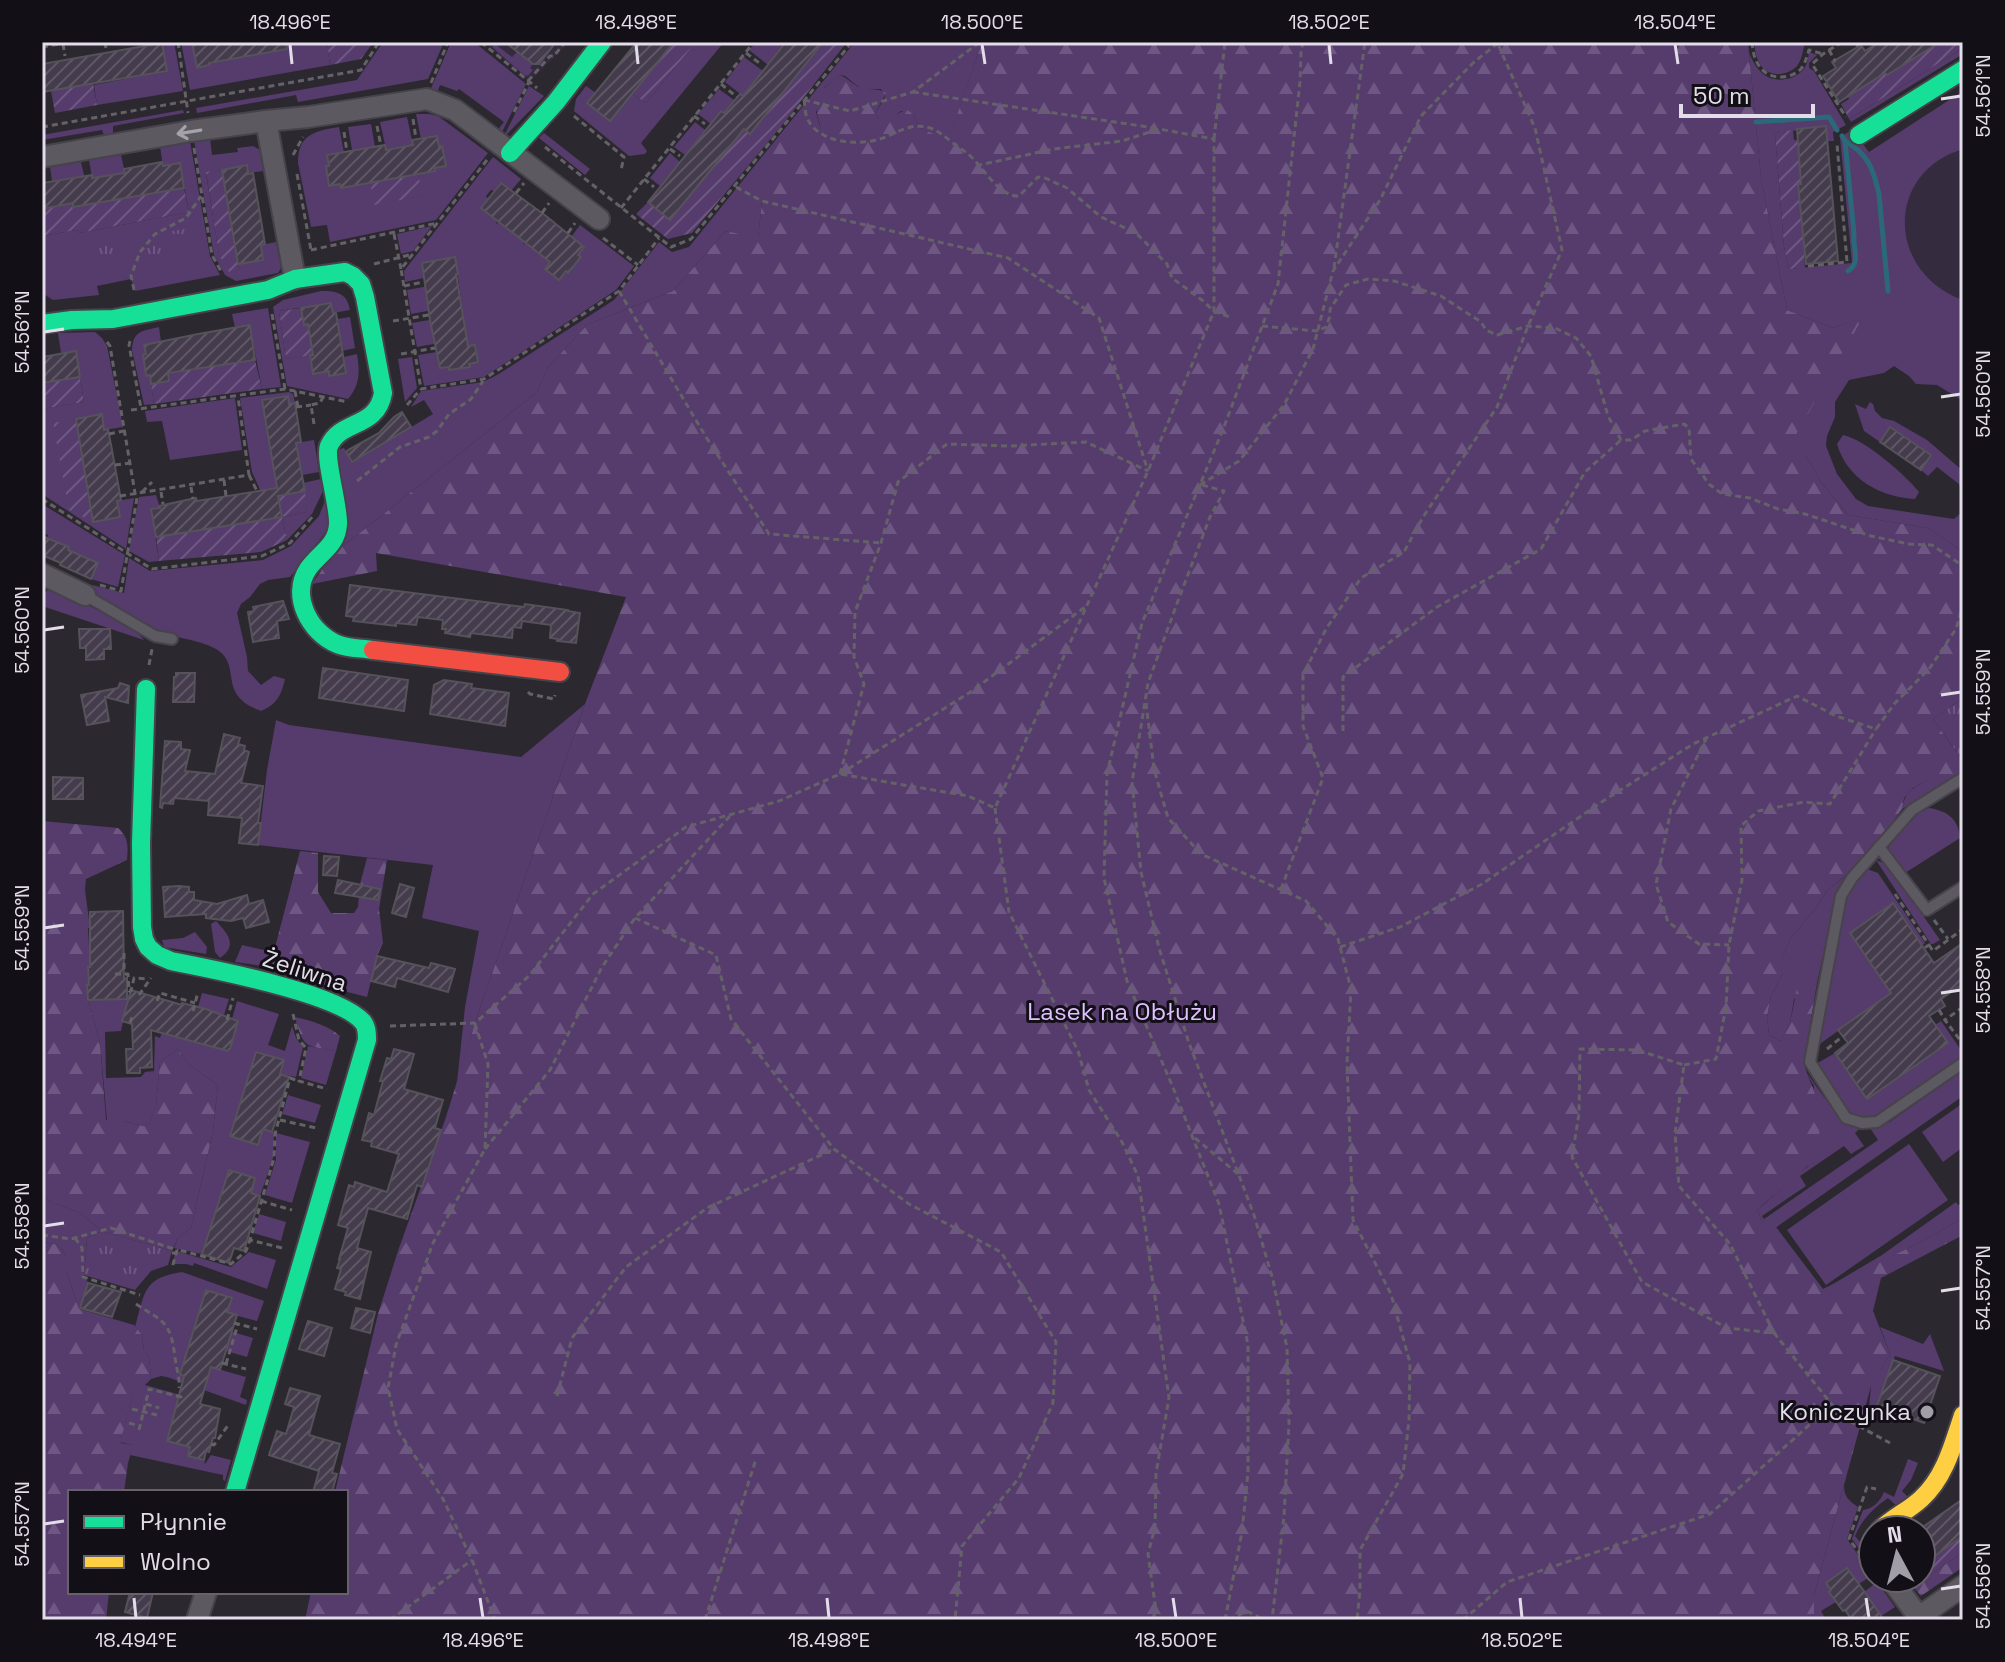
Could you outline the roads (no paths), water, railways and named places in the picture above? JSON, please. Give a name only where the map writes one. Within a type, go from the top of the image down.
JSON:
[{"type":"street","points":[[505,148],[563,105],[602,42]]},
{"type":"street","points":[[1855,130],[1963,70]]},
{"type":"street","points":[[42,157],[191,131],[427,99],[455,110],[588,219]]},
{"type":"street","points":[[266,121],[295,279]]},
{"type":"street","points":[[42,324],[113,319],[268,290],[295,279],[345,272],[353,276],[361,284],[383,393],[380,406],[371,416],[329,442],[327,451],[338,527],[335,539],[307,570],[301,587],[309,620],[323,636],[341,646],[560,672]]},
{"type":"street","points":[[42,574],[88,589]]},
{"type":"street","name":"Żeliwna","points":[[146,689],[140,847],[142,927],[146,945],[150,951],[171,961],[337,1005],[356,1016],[366,1028],[367,1040],[236,1490]]},
{"type":"street","points":[[1900,1514],[1920,1500],[1937,1480],[1948,1460],[1963,1415]]},
{"type":"street","points":[[1902,1594],[1920,1618],[1963,1586]]},
{"type":"street","points":[[197,1620],[205,1594]]},
{"type":"lane","points":[[88,589],[155,636],[172,639]]},
{"type":"lane","points":[[1963,778],[1912,810],[1852,878],[1841,896],[1810,1062],[1846,1118],[1862,1123],[1877,1122],[1963,1063]]},
{"type":"lane","points":[[1879,847],[1927,910],[1963,887]]},
{"type":"waterway","points":[[1756,122],[1829,117],[1837,130]]},
{"type":"waterway","points":[[1842,136],[1856,254],[1855,263],[1848,271]]},
{"type":"waterway","points":[[1845,141],[1864,157],[1877,185],[1888,291]]},
{"type":"place","name":"Koniczynka","points":[[1927,1412]]},
{"type":"park label","name":"Lasek na Obłużu","points":[[1122,1012]]}]
